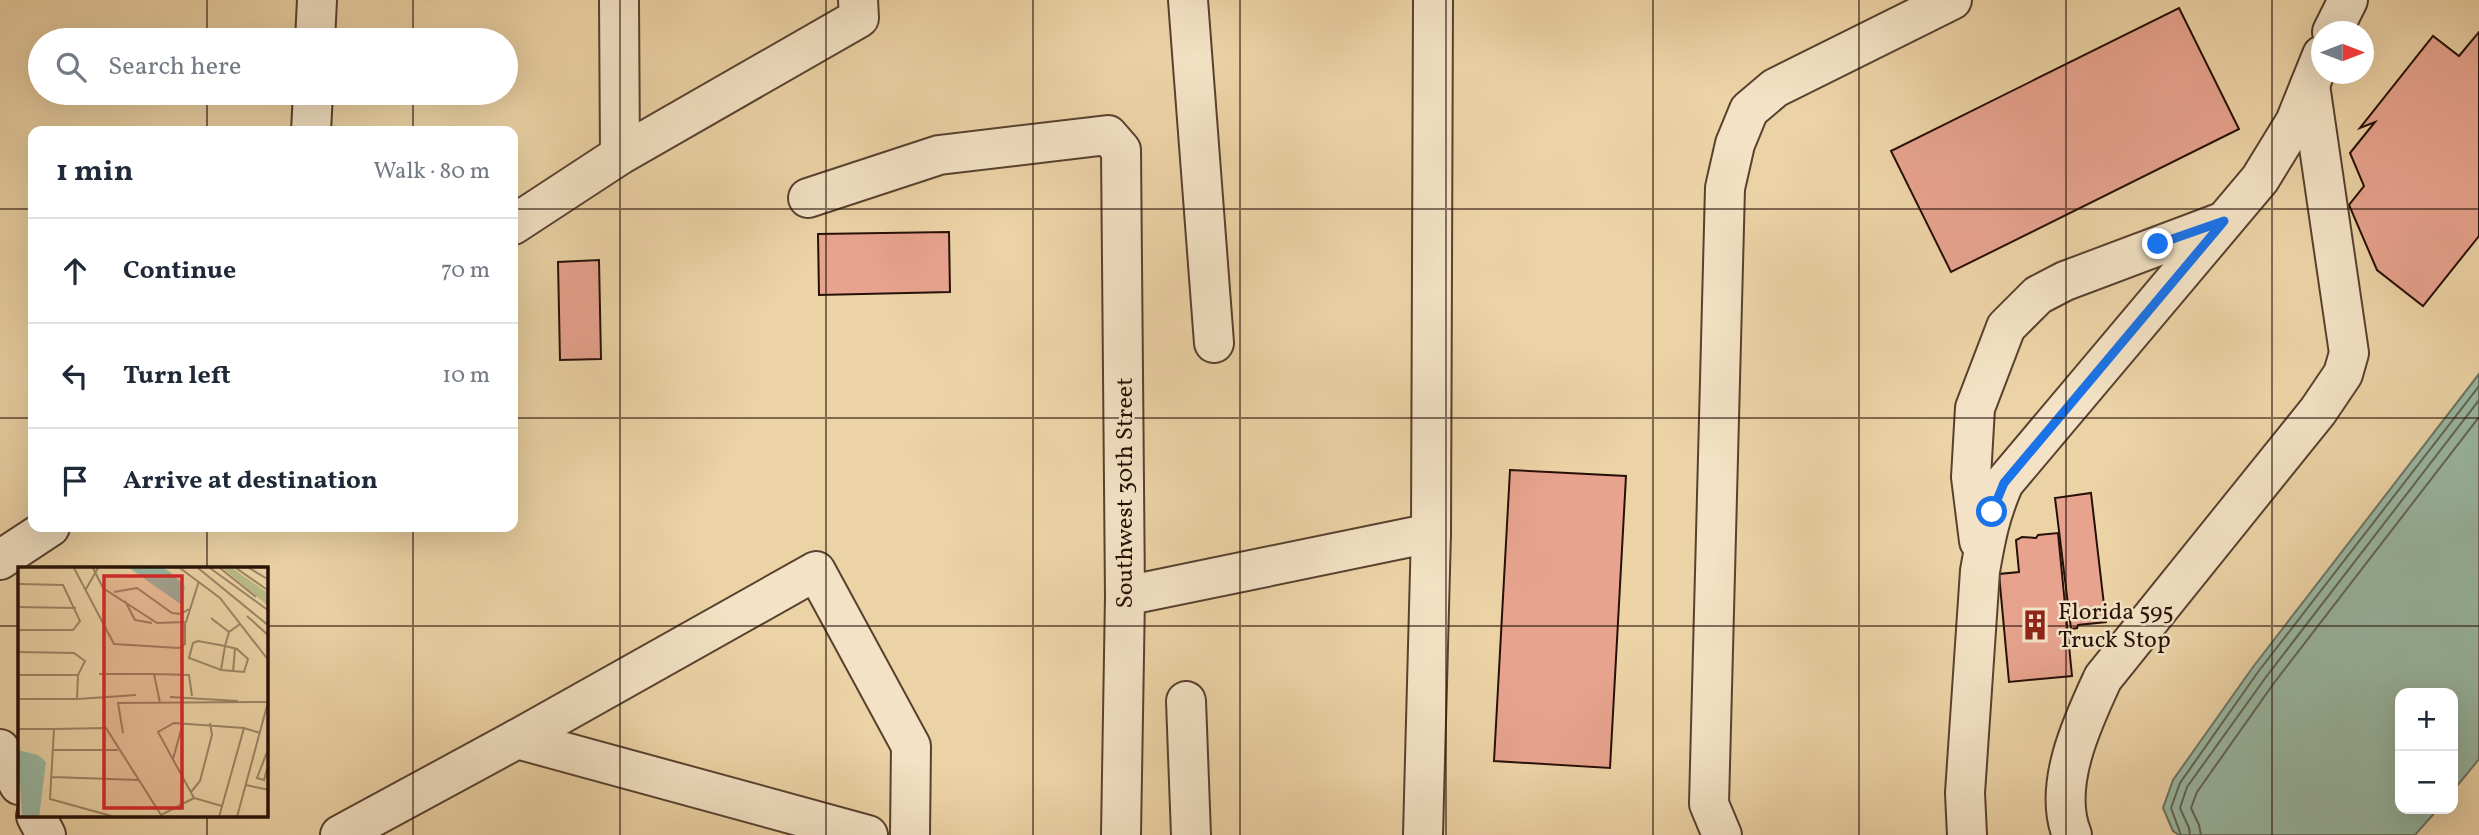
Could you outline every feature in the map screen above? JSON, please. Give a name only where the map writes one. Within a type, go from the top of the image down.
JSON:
[{"type":"street","points":[[316,28],[317,0]]},
{"type":"street","points":[[619,0],[620,155]]},
{"type":"street","points":[[518,222],[620,155],[859,18],[858,0]]},
{"type":"street","points":[[1188,0],[1214,343]]},
{"type":"street","points":[[1423,835],[1431,533],[1433,0]]},
{"type":"street","points":[[1722,835],[1709,804],[1725,188],[1735,144],[1749,110],[1775,88],[1952,0]]},
{"type":"street","points":[[2338,21],[2348,0]]},
{"type":"street","points":[[1967,835],[1965,793],[1982,561],[1992,512],[2004,483],[2260,179],[2295,122],[2311,82]]},
{"type":"street","points":[[2072,835],[2068,827],[2066,793],[2071,764],[2082,723],[2103,678],[2318,411],[2343,374],[2349,353],[2318,84]]},
{"type":"street","points":[[311,126],[312,105]]},
{"type":"street","name":"Southwest 30th Street","points":[[808,198],[939,155],[1108,135],[1121,150],[1125,596],[1121,835]]},
{"type":"street","points":[[1982,561],[1971,477],[1975,408],[2006,327],[2038,295],[2065,281],[2224,221]]},
{"type":"street","points":[[0,559],[42,532]]},
{"type":"street","points":[[1125,596],[1431,533]]},
{"type":"street","points":[[340,835],[816,571],[911,746],[910,835]]},
{"type":"street","points":[[1186,701],[1191,835]]},
{"type":"street","points":[[517,739],[868,835]]},
{"type":"street","points":[[0,749],[18,783]]},
{"type":"street","points":[[37,818],[46,835]]},
{"type":"water","points":[[2479,374],[2479,759],[2458,785],[2458,688],[2395,688],[2395,814],[2434,814],[2415,835],[2179,835],[2173,831],[2163,808],[2173,780],[2253,667]]},
{"type":"building","points":[[2179,8],[2239,129],[1951,272],[1891,151]]},
{"type":"building","points":[[2479,32],[2479,236],[2423,306],[2377,270],[2349,205],[2364,186],[2350,153],[2375,122],[2360,128],[2433,36],[2459,56]]},
{"type":"building","points":[[949,232],[950,292],[819,295],[818,234]]},
{"type":"building","points":[[599,260],[601,359],[560,360],[558,262]]},
{"type":"building","points":[[1510,470],[1626,476],[1610,768],[1494,761]]},
{"type":"building","name":"Florida 595 Truck Stop","points":[[2091,493],[2106,622],[2078,625],[2077,628],[2071,629],[2055,498]]},
{"type":"building","name":"Florida 595 Truck Stop","points":[[2058,533],[2072,676],[2009,682],[1999,574],[2019,572],[2016,540]]},
{"type":"place","name":"Florida 595 Truck Stop","points":[[2035,625]]},
{"type":"route","points":[[1992,512],[2004,483],[2224,221],[2158,244]]}]
